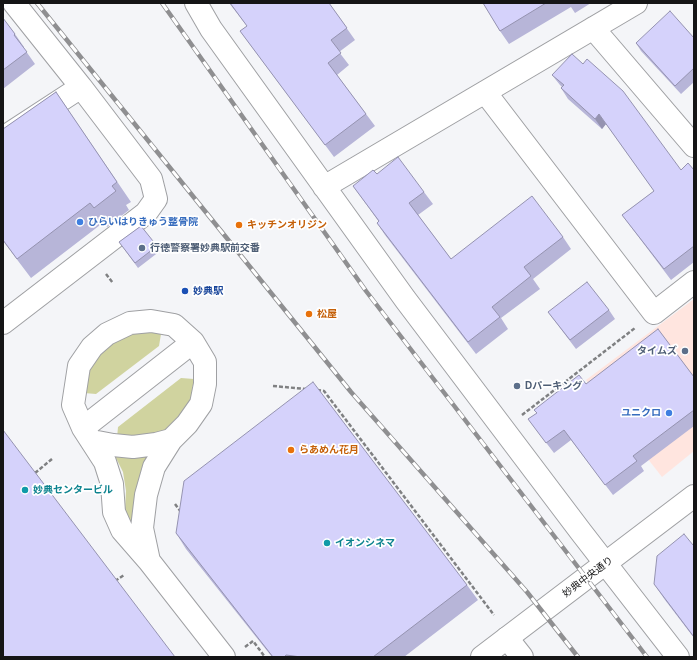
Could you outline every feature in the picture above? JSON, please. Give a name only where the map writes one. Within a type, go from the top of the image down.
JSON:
[{"type":"street","points":[[3,323],[146,213],[156,198],[151,179],[81,87],[14,3]]},
{"type":"street","points":[[196,3],[211,29],[405,299],[678,657]]},
{"type":"street","points":[[324,187],[636,3]]},
{"type":"street","points":[[593,28],[694,146]]},
{"type":"street","points":[[3,138],[81,87]]},
{"type":"street","points":[[485,92],[654,313],[694,282]]},
{"type":"street","points":[[149,560],[142,528],[146,495],[154,467],[171,440],[187,424],[201,404],[205,384],[205,362],[193,342],[174,325],[151,321],[130,323],[107,334],[92,347],[79,366],[73,405],[87,434],[105,462],[112,484],[114,512],[122,530],[149,560],[224,657]]},
{"type":"street","points":[[87,434],[193,342]]},
{"type":"street","points":[[87,434],[113,445],[134,447],[171,440]]},
{"type":"street","name":"妙典中央通り","points":[[482,657],[694,496]]},
{"type":"street","points":[[507,638],[522,657]]},
{"type":"path","points":[[518,417],[654,313]]},
{"type":"path","points":[[273,386],[324,391],[494,615]]},
{"type":"path","points":[[35,473],[52,459]]},
{"type":"path","points":[[175,504],[183,514]]},
{"type":"path","points":[[116,581],[124,575]]},
{"type":"path","points":[[245,647],[253,641],[265,657]]},
{"type":"shaded area","points":[[694,299],[694,451],[662,477],[586,380]]},
{"type":"green space","points":[[144,331],[161,334],[159,346],[96,394],[84,393],[87,376],[92,363],[110,343],[130,333]]},
{"type":"green space","points":[[181,378],[194,379],[191,397],[186,409],[172,426],[160,434],[117,438],[118,427]]},
{"type":"green space","points":[[113,452],[151,452],[142,467],[132,524],[125,509],[126,491],[123,472]]},
{"type":"building","points":[[230,3],[329,3],[347,28],[331,40],[341,53],[328,63],[366,114],[325,145],[240,31],[247,26]]},
{"type":"building","points":[[483,3],[546,3],[500,31]]},
{"type":"building","points":[[670,11],[694,38],[694,68],[675,86],[636,43]]},
{"type":"building","points":[[3,18],[27,52],[3,70]]},
{"type":"building","points":[[572,54],[583,64],[587,59],[623,91],[681,170],[688,163],[694,170],[694,246],[664,269],[622,215],[654,191],[599,114],[595,119],[561,88],[564,85],[552,75]]},
{"type":"building","points":[[56,92],[117,182],[112,186],[116,191],[94,208],[90,203],[17,259],[3,240],[3,129]]},
{"type":"building","points":[[398,157],[424,192],[409,203],[451,259],[532,196],[563,237],[524,267],[531,276],[492,307],[500,317],[468,342],[377,223],[379,221],[353,186],[373,170],[377,174]]},
{"type":"building","points":[[141,226],[157,246],[135,263],[119,242]]},
{"type":"building","points":[[587,282],[609,310],[570,340],[548,312]]},
{"type":"building","points":[[658,329],[694,377],[694,410],[633,456],[637,461],[605,485],[564,430],[546,443],[528,419],[537,413],[534,410],[579,375],[586,384]]},
{"type":"building","points":[[313,382],[467,585],[373,657],[301,657],[286,655],[284,657],[273,657],[176,533],[184,481]]},
{"type":"building","points":[[3,430],[175,657],[3,657]]},
{"type":"building","points":[[684,534],[693,545],[694,544],[694,637],[654,584],[657,556]]},
{"type":"railway","points":[[37,3],[351,392],[527,592],[578,657]]},
{"type":"railway","points":[[162,3],[366,291],[647,657]]},
{"type":"place","name":"ひらいはりきゅう整骨院","points":[[80,222]]},
{"type":"place","name":"キッチンオリジン","points":[[239,225]]},
{"type":"place","name":"行徳警察署妙典駅前交番","points":[[142,248]]},
{"type":"place","name":"妙典駅","points":[[185,291]]},
{"type":"place","name":"松屋","points":[[309,314]]},
{"type":"place","name":"タイムズ","points":[[685,351]]},
{"type":"place","name":"Dパーキング","points":[[517,386]]},
{"type":"place","name":"ユニクロ","points":[[669,413]]},
{"type":"place","name":"らあめん花月","points":[[291,450]]},
{"type":"place","name":"妙典センタービル","points":[[25,490]]},
{"type":"place","name":"イオンシネマ","points":[[327,543]]}]
